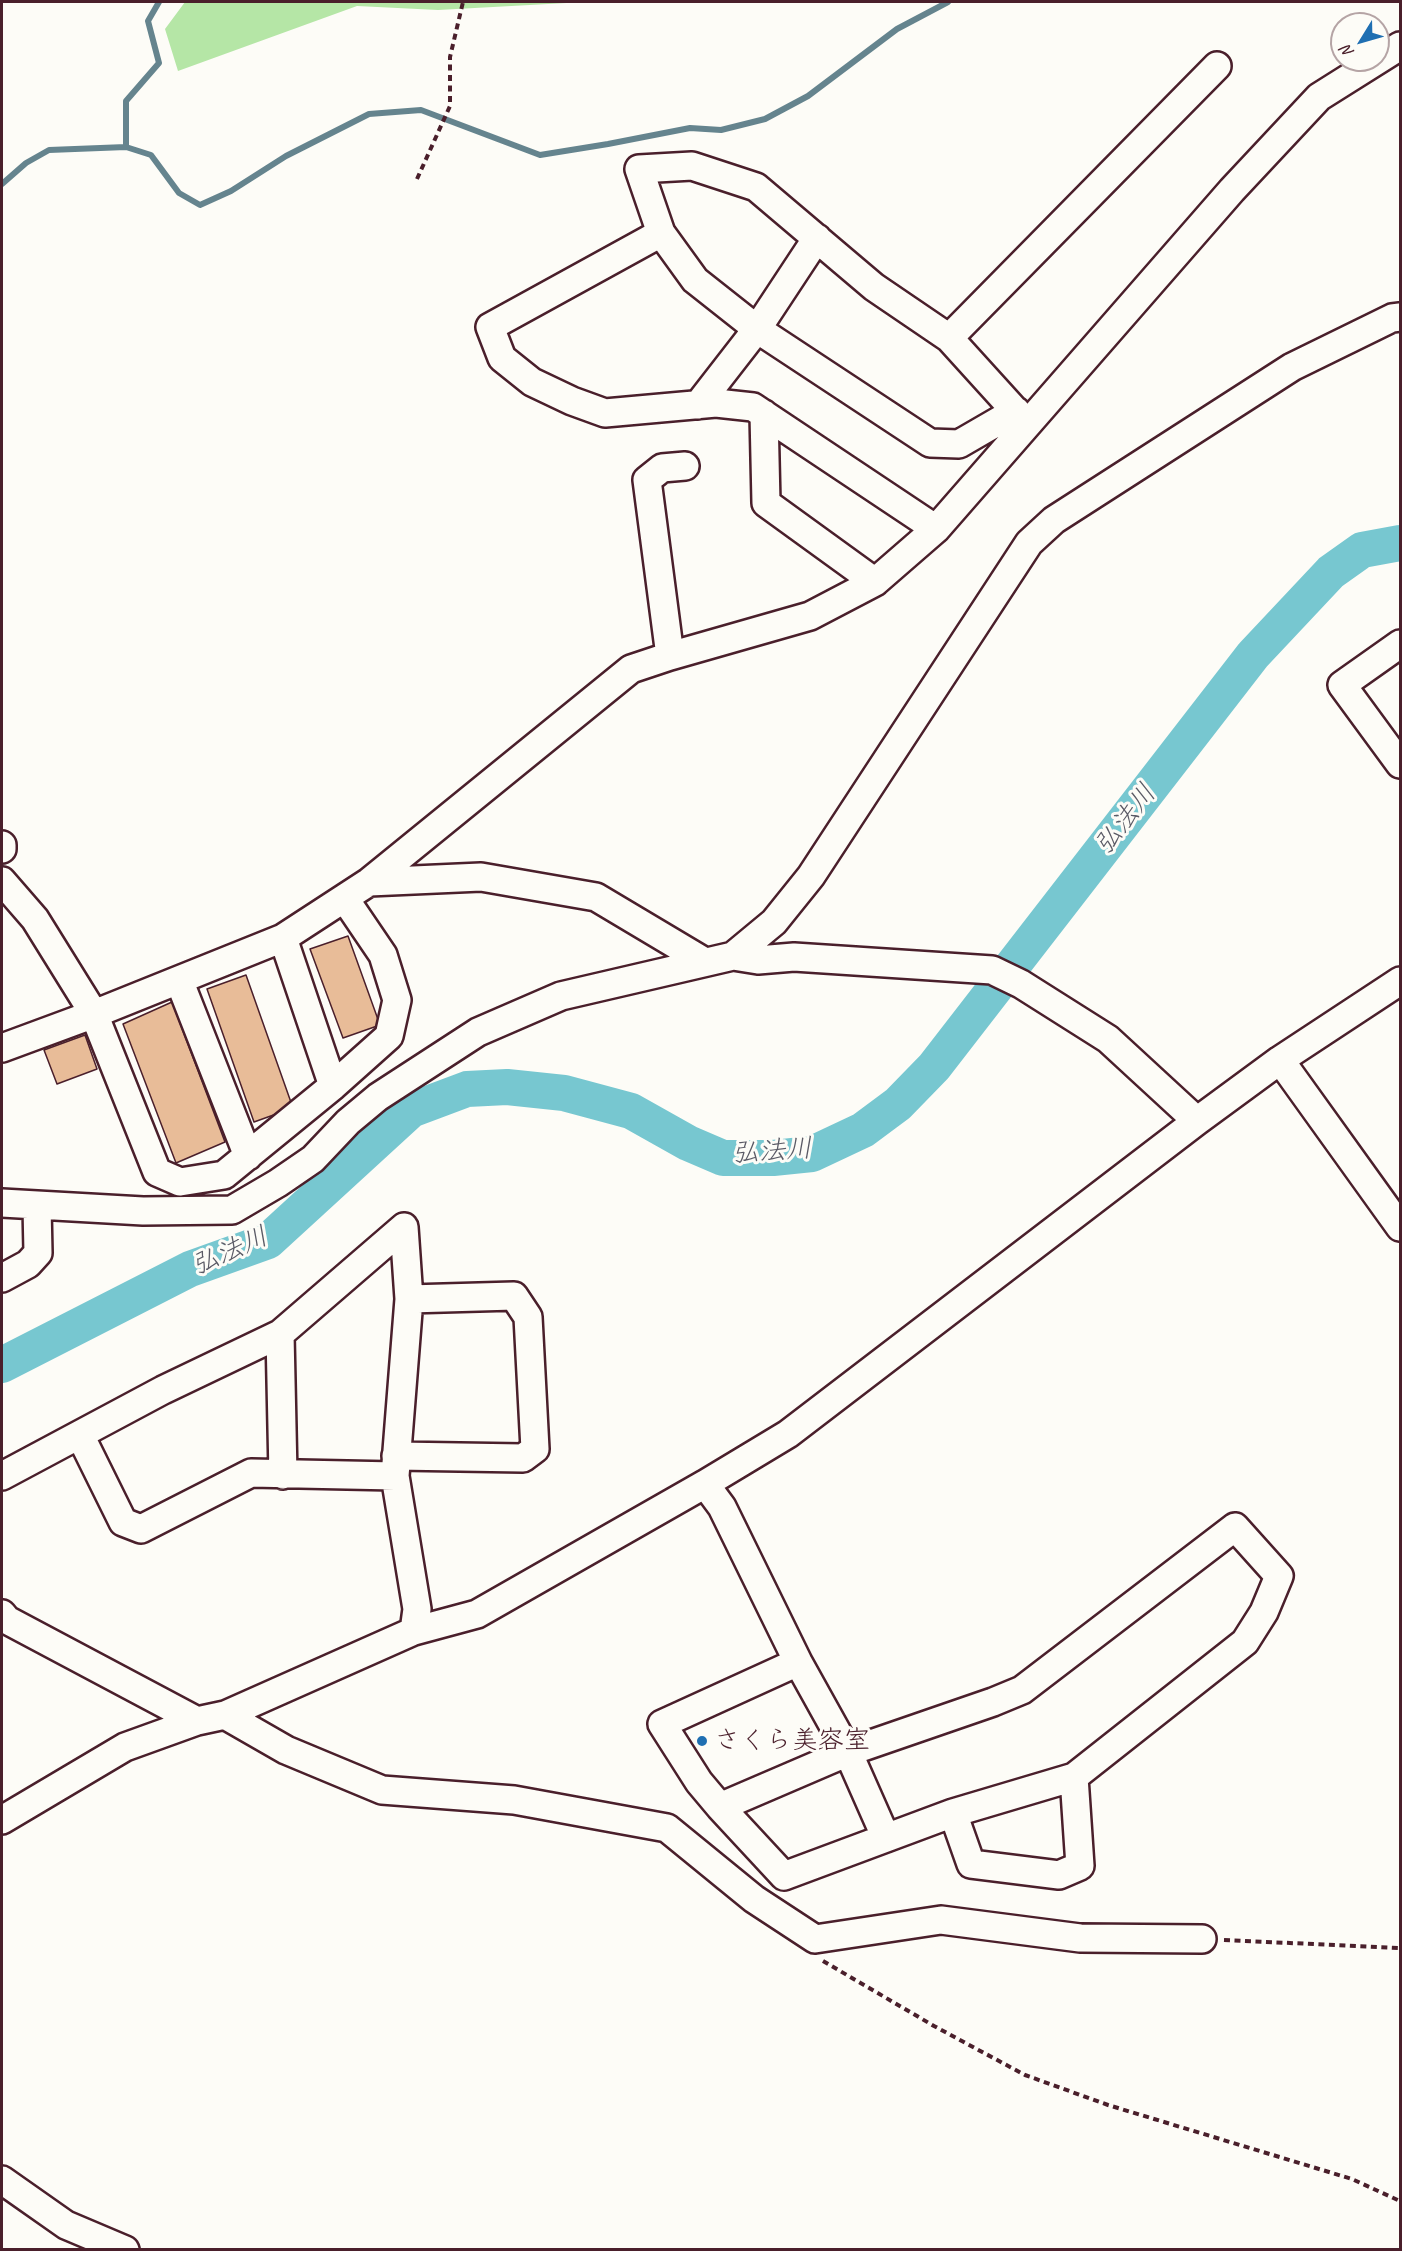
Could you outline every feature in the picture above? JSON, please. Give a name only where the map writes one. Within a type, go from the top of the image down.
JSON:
[{"type":"street","points":[[2,1048],[94,1014],[283,938],[369,882],[631,669],[810,616],[875,582],[936,529],[1022,418],[1319,97],[1401,46]]},
{"type":"street","points":[[949,338],[1217,66]]},
{"type":"street","points":[[692,166],[756,187],[874,287],[949,338],[1022,418],[959,444],[930,443],[756,329],[695,280],[661,233],[639,169],[692,166]]},
{"type":"street","points":[[661,233],[490,327],[502,358],[532,382],[606,413],[716,403],[753,407],[936,529]]},
{"type":"street","points":[[698,405],[756,329],[817,238]]},
{"type":"street","points":[[733,956],[774,922],[811,876],[1029,543],[1054,520],[1292,368],[1392,318],[1401,316]]},
{"type":"street","points":[[764,414],[766,503],[875,582]]},
{"type":"street","points":[[670,656],[647,480],[662,468],[685,466]]},
{"type":"street","points":[[1401,644],[1341,685],[1401,764]]},
{"type":"street","points":[[369,882],[481,877],[596,897],[705,962]]},
{"type":"street","points":[[2,881],[34,920],[94,1014],[157,1172],[180,1182],[224,1175],[390,1036],[397,1000],[383,955],[345,899]]},
{"type":"street","points":[[283,938],[333,1086]]},
{"type":"street","points":[[2,1203],[143,1211],[232,1210],[313,1159],[348,1122],[378,1097],[478,1032],[561,996],[733,956],[758,960],[795,957],[992,970],[1022,984],[1108,1039],[1197,1121]]},
{"type":"street","points":[[179,980],[248,1156]]},
{"type":"street","points":[[2,1820],[125,1747],[197,1721],[225,1715],[414,1631],[477,1614],[705,1484],[788,1434],[1197,1121],[1280,1060],[1401,981]]},
{"type":"street","points":[[1280,1060],[1401,1227]]},
{"type":"street","points":[[2,1278],[28,1264],[38,1253],[37,1206]]},
{"type":"street","points":[[2,1476],[163,1390],[279,1334],[404,1227],[409,1299],[396,1466],[417,1609],[414,1631]]},
{"type":"street","points":[[80,1435],[123,1522],[141,1529],[251,1473],[284,1475],[523,1458],[535,1449],[528,1317],[514,1296],[409,1299]]},
{"type":"street","points":[[279,1334],[284,1475]]},
{"type":"street","points":[[705,1484],[722,1508],[798,1662],[848,1752],[886,1839]]},
{"type":"street","points":[[720,1807],[848,1752],[1022,1690],[1235,1527],[1279,1576],[1264,1612],[1245,1642],[1074,1777],[953,1813],[784,1876],[720,1807],[699,1782],[662,1724],[798,1662]]},
{"type":"street","points":[[2,1614],[7,1620],[197,1721]]},
{"type":"street","points":[[225,1715],[286,1750],[382,1790],[514,1800],[667,1828],[754,1899],[815,1939],[941,1920],[1080,1938],[1202,1939]]},
{"type":"street","points":[[953,1813],[971,1864],[1059,1875],[1080,1866],[1074,1777]]},
{"type":"street","points":[[2,2180],[66,2224],[125,2250]]},
{"type":"path","points":[[417,179],[450,106],[450,57],[463,2]]},
{"type":"path","points":[[815,1939],[818,1958],[934,2026],[1025,2075],[1108,2105],[1352,2179],[1401,2200]]},
{"type":"path","points":[[1202,1939],[1401,1947]]},
{"type":"green space","points":[[185,2],[585,2],[438,10],[357,6],[178,71],[165,29]]},
{"type":"building","points":[[348,936],[380,1025],[343,1038],[310,949]]},
{"type":"building","points":[[246,975],[293,1108],[254,1122],[207,989]]},
{"type":"building","points":[[172,1002],[225,1142],[176,1163],[123,1024]]},
{"type":"building","points":[[85,1035],[97,1069],[57,1084],[44,1050]]},
{"type":"waterway","points":[[126,147],[126,101],[159,63],[148,21],[159,2]]},
{"type":"waterway","points":[[2,184],[26,163],[49,150],[126,147],[151,155],[179,193],[200,205],[231,191],[286,156],[369,114],[421,110],[540,155],[690,128],[721,130],[765,119],[808,96],[897,29],[948,2]]},
{"type":"waterway","name":"弘法川","points":[[2,1365],[190,1269],[268,1241],[411,1110],[467,1089],[507,1087],[564,1093],[631,1111],[688,1143],[723,1158],[773,1158],[812,1154],[863,1130],[898,1104],[934,1067],[1253,655],[1331,572],[1362,550],[1400,543]]},
{"type":"place","name":"さくら美容室","points":[[702,1741]]}]
